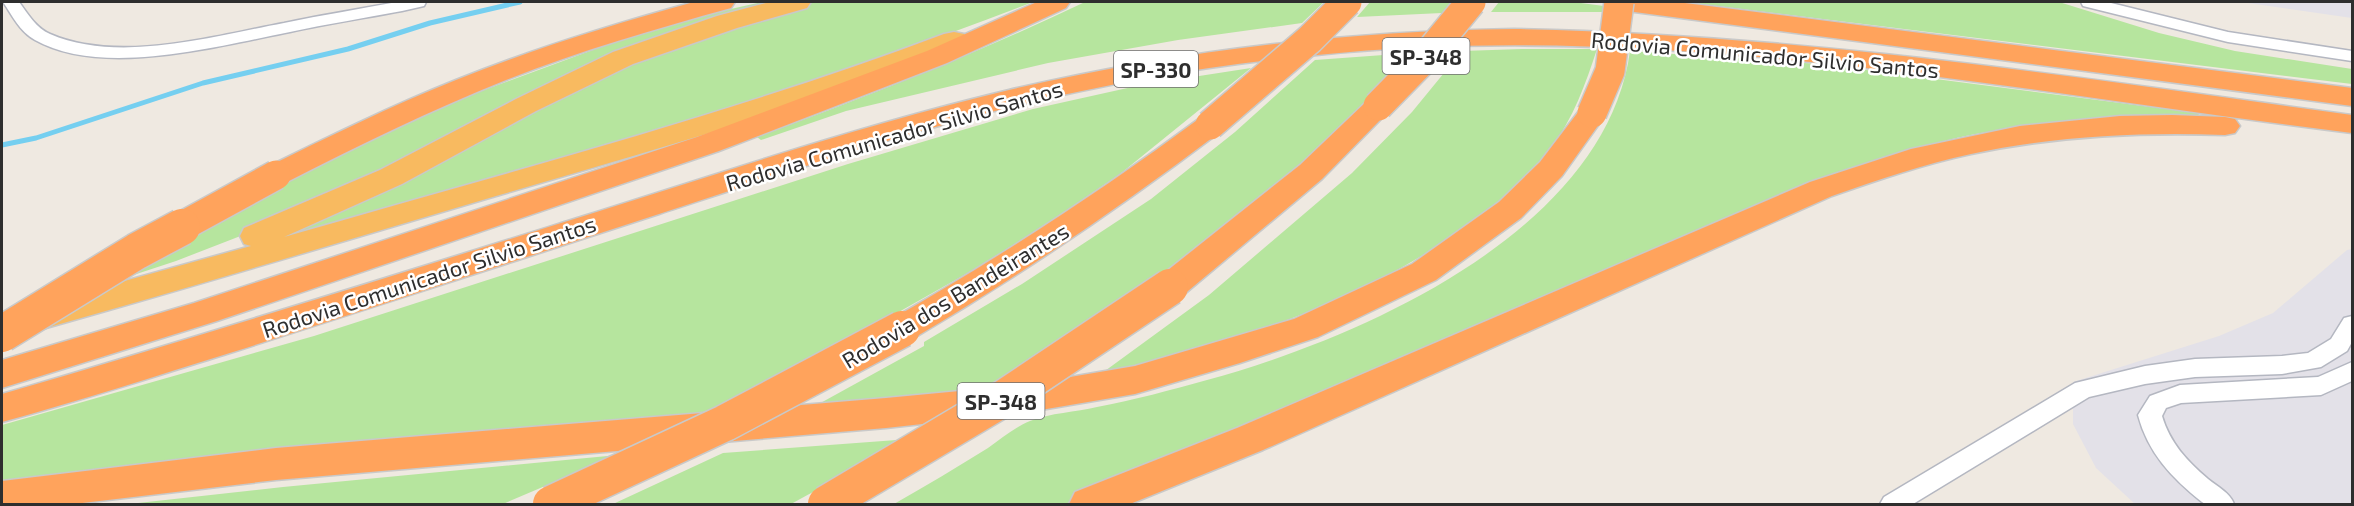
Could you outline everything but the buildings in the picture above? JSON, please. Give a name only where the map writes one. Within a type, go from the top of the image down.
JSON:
[{"type":"highway","points":[[2,334],[137,251],[276,175],[384,122],[468,85],[588,42],[722,2]]},
{"type":"highway","points":[[2,321],[136,279],[256,236],[392,177],[526,105],[623,58],[727,22],[798,2]]},
{"type":"highway","points":[[2,327],[138,291],[714,121],[918,55],[1055,2]]},
{"type":"highway","points":[[2,374],[205,312],[708,144],[937,57],[1011,25],[1055,2]]},
{"type":"highway","name":"Rodovia dos Bandeirantes","points":[[551,504],[725,423],[902,329],[1039,248],[1131,185],[1210,126],[1310,39],[1347,2]]},
{"type":"highway","name":"SP-348","points":[[826,504],[924,449],[1008,397],[1093,342],[1170,287],[1311,172],[1424,58],[1471,2]]},
{"type":"highway","points":[[2,497],[276,464],[886,413],[1012,400],[1135,380],[1240,350],[1306,328],[1424,272],[1510,210],[1551,170],[1592,113],[1610,71],[1619,2],[2352,97]]},
{"type":"highway","name":"Rodovia Comunicador Silvio Santos","points":[[2,384],[204,327],[890,113],[1087,66],[1280,36],[1353,28],[1491,23],[1703,29],[1914,50],[2352,106]]},
{"type":"highway","name":"Rodovia Comunicador Silvio Santos","points":[[2,408],[180,356],[899,128],[1004,100],[1078,84],[1167,66],[1286,49],[1374,41],[1478,37],[1665,41],[1894,63],[2352,124]]},
{"type":"highway","points":[[1089,504],[1250,440],[1821,189],[1923,154],[2025,133],[2109,125],[2199,124],[2352,137]]},
{"type":"street","points":[[11,2],[31,31],[45,39],[91,51],[128,53],[188,46],[418,2]]},
{"type":"street","points":[[2089,2],[2228,37],[2352,56]]},
{"type":"street","points":[[1893,504],[2084,389],[2145,375],[2195,368],[2282,365],[2313,361],[2339,345],[2352,324]]},
{"type":"street","points":[[2212,497],[2172,461],[2153,430],[2150,415],[2158,402],[2180,394],[2321,386],[2352,371]]},
{"type":"shaded area","points":[[2241,2],[2352,2],[2352,18]]},
{"type":"shaded area","points":[[2352,249],[2352,504],[2135,504],[2096,468],[2073,424],[2073,382],[2219,336],[2273,313],[2347,250]]},
{"type":"green space","points":[[762,2],[781,2],[714,21],[292,216],[176,261],[97,287],[238,204],[446,104],[609,44],[704,15]]},
{"type":"green space","points":[[814,2],[1033,2],[938,38],[745,103],[257,246],[574,86],[735,22]]},
{"type":"green space","points":[[1085,2],[1324,2],[1302,23],[1178,40],[1048,63],[846,111],[761,140],[757,137],[922,73]]},
{"type":"green space","points":[[1370,2],[1451,2],[1442,13],[1357,17]]},
{"type":"green space","points":[[1499,2],[1573,2],[1604,6],[1603,12],[1491,12]]},
{"type":"green space","points":[[1685,2],[2059,2],[2159,33],[2235,51],[2352,69],[2352,84]]},
{"type":"green space","points":[[1597,49],[1578,100],[1559,137],[1531,172],[1486,212],[1419,258],[1376,282],[1332,302],[1241,336],[1098,376],[1209,295],[1352,173],[1412,112],[1462,51]]},
{"type":"green space","points":[[1630,51],[1820,64],[2197,113],[2203,118],[2020,127],[1954,139],[1890,156],[1766,201],[1073,504],[894,504],[1030,421],[1152,395],[1268,361],[1335,336],[1402,305],[1467,267],[1526,223],[1575,172],[1611,115]]},
{"type":"green space","points":[[1411,53],[1321,146],[1270,191],[1163,276],[979,392],[806,411],[924,346],[924,342],[1022,284],[1151,199],[1235,132],[1315,60]]},
{"type":"green space","points":[[1251,68],[1120,174],[1045,225],[973,270],[844,343],[694,419],[204,463],[2,485],[2,425],[314,336],[848,164],[1033,109],[1141,85]]},
{"type":"green space","points":[[910,439],[791,504],[613,504],[723,453]]},
{"type":"green space","points":[[618,455],[503,504],[129,504],[283,487]]},
{"type":"waterway","points":[[2,145],[36,138],[203,83],[348,49],[430,23],[520,2]]}]
